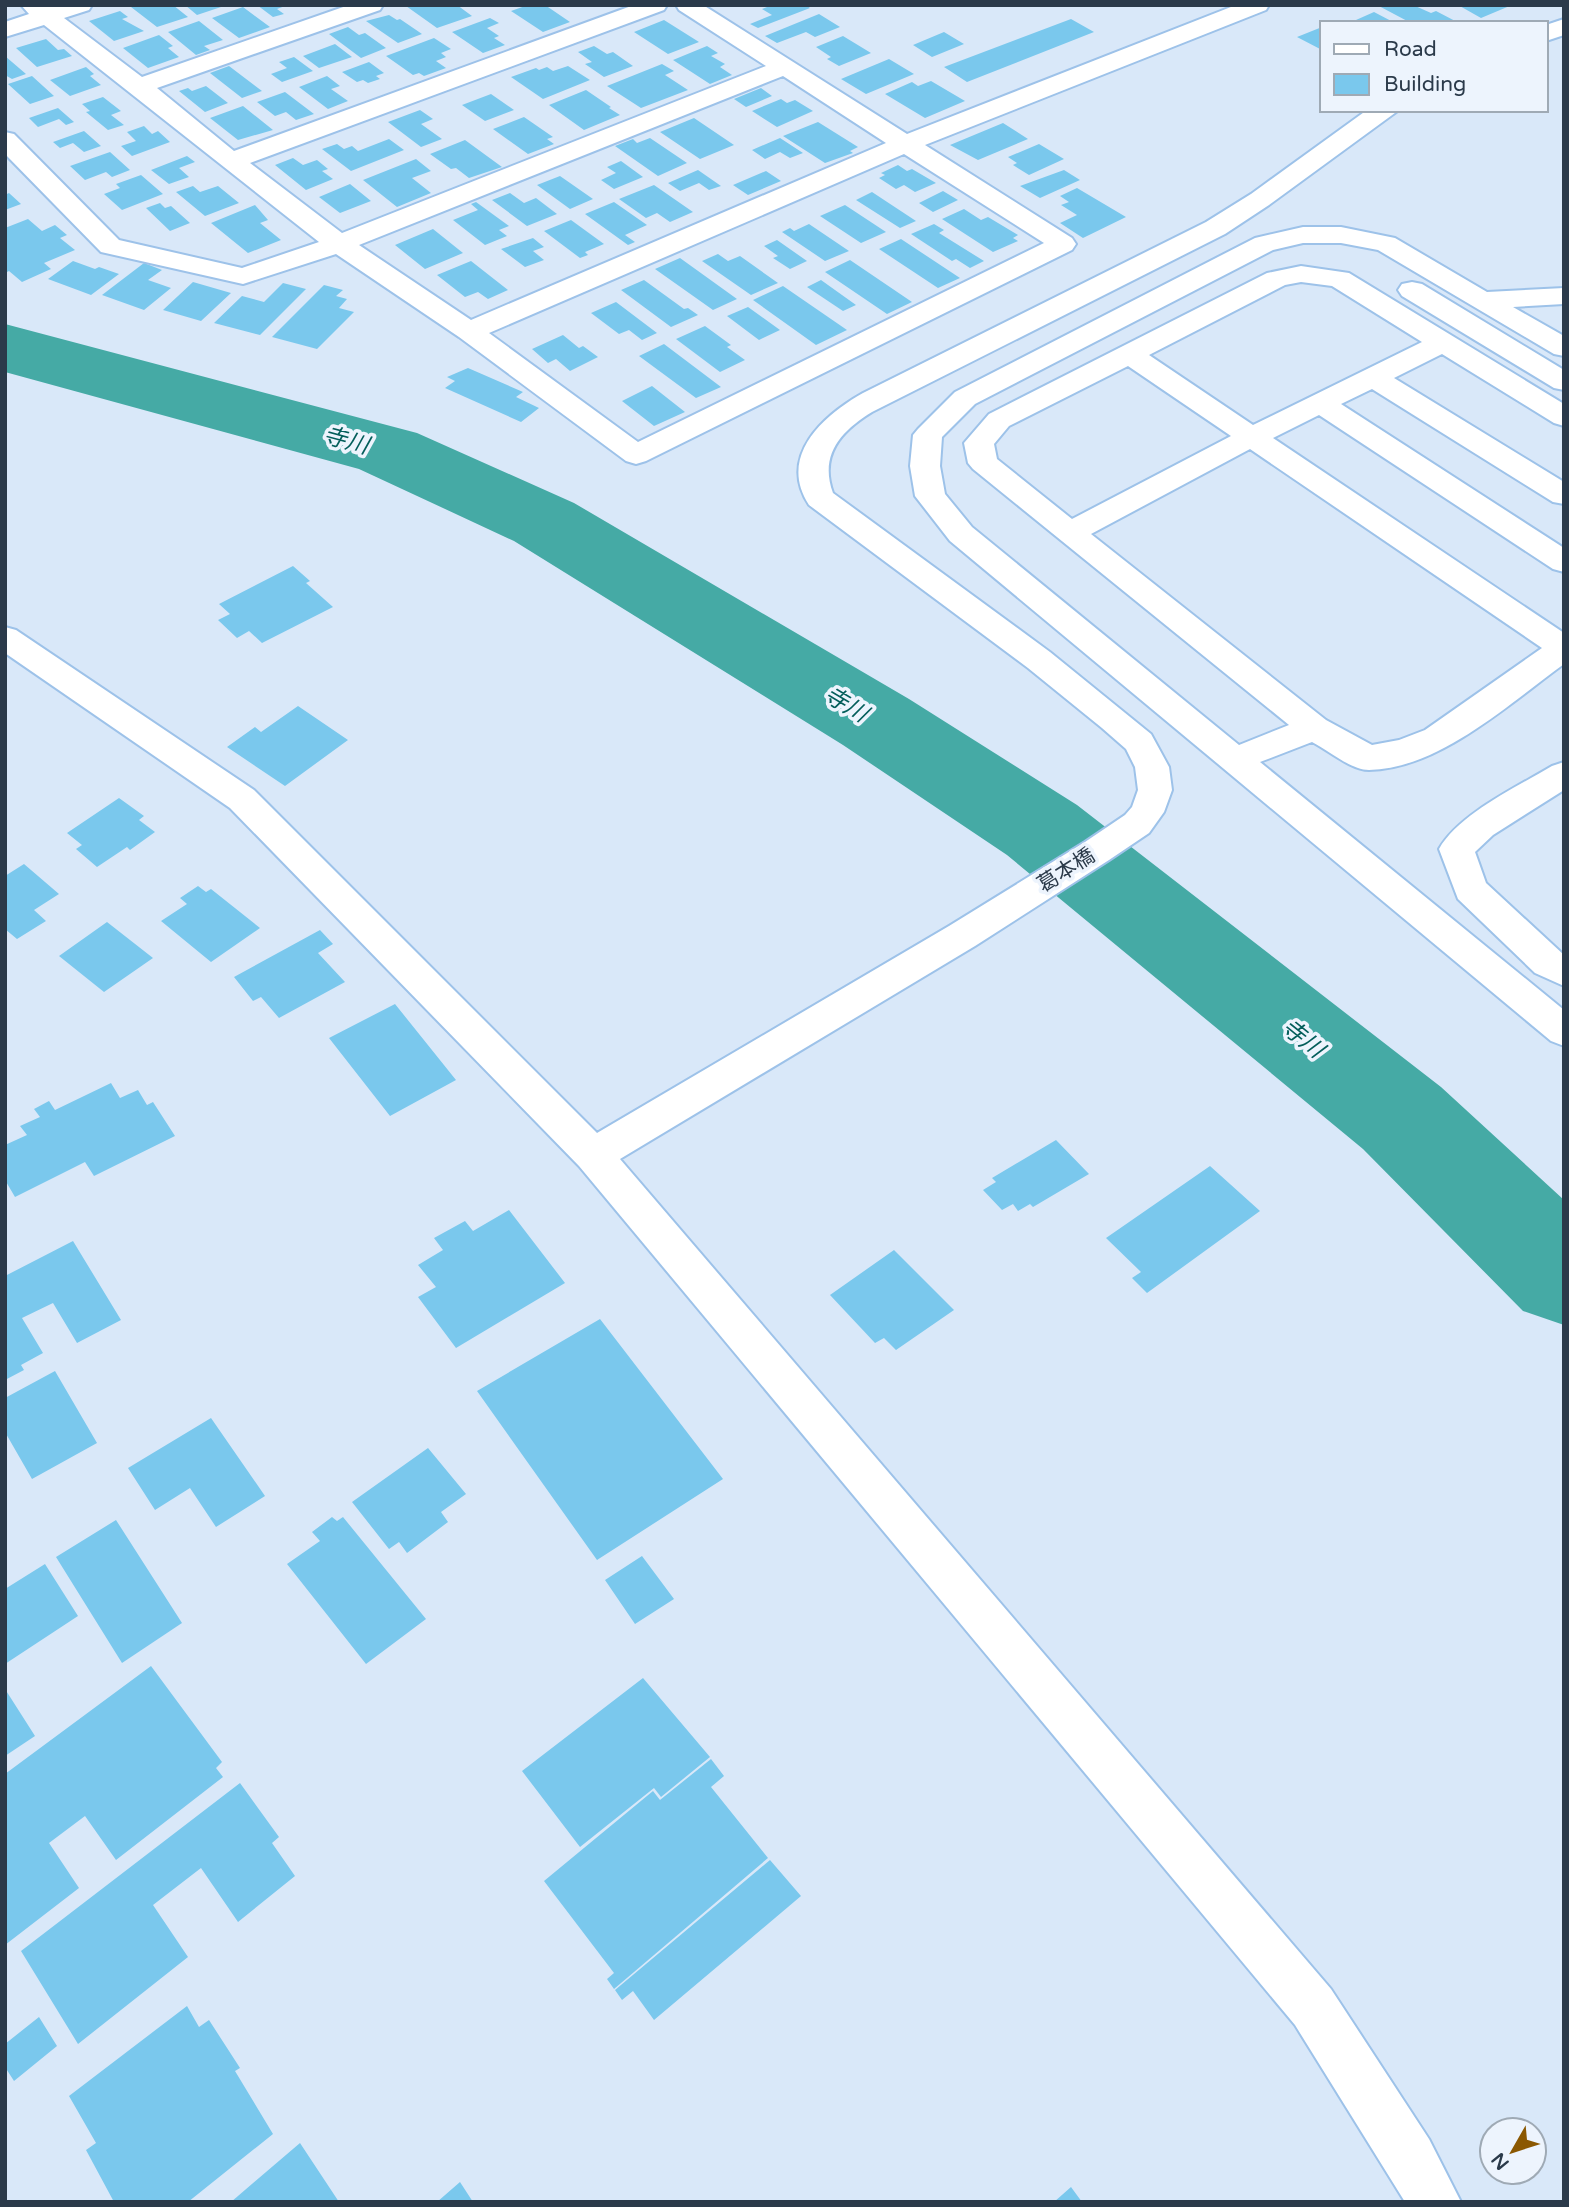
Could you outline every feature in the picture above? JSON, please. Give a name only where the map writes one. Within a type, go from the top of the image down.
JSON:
[{"type":"street","points":[[5,30],[40,11],[81,5]]},
{"type":"street","points":[[139,86],[372,5]]},
{"type":"street","points":[[231,161],[656,5]]},
{"type":"street","points":[[40,11],[339,244],[469,331],[636,455],[1063,244],[687,5]]},
{"type":"street","points":[[469,331],[907,143],[1258,5]]},
{"type":"street","points":[[1548,33],[1564,26]]},
{"type":"street","points":[[5,139],[110,246],[243,276],[339,244],[785,67]]},
{"type":"street","name":"葛本橋","points":[[593,1155],[962,936],[1137,824],[1147,811],[1155,790],[1152,767],[1139,742],[1039,660],[820,498],[812,481],[812,463],[818,447],[843,418],[985,342],[1226,223],[1367,120],[1383,112]]},
{"type":"street","points":[[1564,348],[1386,244],[1341,235],[1303,235],[1264,244],[965,398],[928,435],[925,466],[930,496],[961,534],[1564,1031]]},
{"type":"street","points":[[1129,354],[1564,648],[1437,738],[1405,751],[1368,758],[1314,728],[983,463],[978,443],[999,420],[1129,354],[1277,279],[1317,262],[1348,260],[1377,269],[1564,382]]},
{"type":"street","points":[[1277,279],[1301,274],[1339,279],[1564,417]]},
{"type":"street","points":[[1482,300],[1564,296]]},
{"type":"street","points":[[1070,533],[1251,437],[1444,342]]},
{"type":"street","points":[[1373,377],[1564,495]]},
{"type":"street","points":[[1320,403],[1564,562]]},
{"type":"street","points":[[5,638],[242,799],[593,1155],[1313,2007],[1410,2158],[1434,2202]]},
{"type":"street","points":[[1235,759],[1314,728]]},
{"type":"street","points":[[1564,774],[1482,826],[1456,849],[1471,890],[1548,962],[1564,972]]},
{"type":"building","points":[[173,5],[188,17],[157,27],[131,7]]},
{"type":"building","points":[[185,5],[224,5],[224,6],[197,15]]},
{"type":"building","points":[[257,5],[285,5],[277,9],[284,14],[273,17]]},
{"type":"building","points":[[457,5],[472,16],[437,28],[406,6]]},
{"type":"building","points":[[528,5],[545,5],[570,22],[543,32],[511,11]]},
{"type":"building","points":[[772,5],[806,5],[810,8],[758,28],[750,24],[772,15],[762,9]]},
{"type":"building","points":[[1377,5],[1413,5],[1431,13],[1436,11],[1455,21],[1407,21]]},
{"type":"building","points":[[1458,5],[1512,5],[1481,18]]},
{"type":"building","points":[[243,7],[270,27],[239,38],[212,18]]},
{"type":"building","points":[[120,11],[128,17],[122,19],[144,31],[114,41],[89,21]]},
{"type":"building","points":[[1374,12],[1391,21],[1358,21]]},
{"type":"building","points":[[819,14],[840,27],[815,37],[806,32],[777,43],[765,36]]},
{"type":"building","points":[[389,15],[422,34],[398,43],[366,21]]},
{"type":"building","points":[[490,18],[499,23],[487,28],[499,36],[494,38],[505,45],[483,53],[452,32]]},
{"type":"building","points":[[1071,19],[1094,32],[967,82],[944,67]]},
{"type":"building","points":[[664,20],[699,42],[668,54],[634,32]]},
{"type":"building","points":[[199,21],[223,40],[204,46],[210,50],[196,55],[168,32]]},
{"type":"building","points":[[348,27],[359,35],[365,33],[386,48],[361,58],[329,34]]},
{"type":"building","points":[[1320,28],[1320,49],[1297,37]]},
{"type":"building","points":[[944,32],[964,44],[932,57],[913,45]]},
{"type":"building","points":[[159,35],[173,46],[168,48],[179,57],[148,68],[123,48]]},
{"type":"building","points":[[843,36],[871,53],[839,66],[827,59],[831,57],[816,47]]},
{"type":"building","points":[[434,38],[451,49],[441,53],[446,57],[436,61],[446,68],[424,76],[419,73],[413,75],[386,56]]},
{"type":"building","points":[[46,39],[58,50],[64,49],[72,56],[37,67],[16,48]]},
{"type":"building","points":[[335,44],[352,57],[319,68],[303,56]]},
{"type":"building","points":[[594,46],[607,54],[613,52],[633,66],[604,77],[585,64],[592,62],[578,52]]},
{"type":"building","points":[[707,46],[718,53],[711,56],[725,64],[720,67],[732,75],[710,84],[673,60]]},
{"type":"building","points":[[5,56],[26,74],[12,79],[5,75]]},
{"type":"building","points":[[294,57],[313,71],[282,82],[271,74],[287,68],[279,62]]},
{"type":"building","points":[[889,59],[914,74],[866,94],[841,79]]},
{"type":"building","points":[[369,62],[384,73],[376,76],[380,79],[368,83],[363,80],[357,82],[342,72]]},
{"type":"building","points":[[662,64],[674,71],[665,75],[688,90],[641,108],[607,86]]},
{"type":"building","points":[[229,66],[262,91],[242,98],[210,73]]},
{"type":"building","points":[[568,66],[590,80],[543,99],[511,77],[536,68],[539,70],[547,67],[553,71]]},
{"type":"building","points":[[86,67],[94,74],[90,76],[101,85],[70,96],[50,80]]},
{"type":"building","points":[[32,76],[54,96],[30,104],[8,84]]},
{"type":"building","points":[[327,76],[340,86],[331,89],[348,101],[328,109],[299,87]]},
{"type":"building","points":[[931,81],[965,101],[925,118],[885,94],[912,82],[918,86]]},
{"type":"building","points":[[206,86],[228,103],[205,112],[179,91],[188,88],[192,91]]},
{"type":"building","points":[[761,88],[772,96],[746,107],[734,99]]},
{"type":"building","points":[[586,90],[620,115],[584,130],[549,105]]},
{"type":"building","points":[[285,92],[314,114],[296,120],[286,112],[275,116],[257,102]]},
{"type":"building","points":[[491,94],[514,110],[485,121],[462,105]]},
{"type":"building","points":[[103,97],[121,111],[111,115],[124,125],[108,130],[86,112],[90,111],[82,104]]},
{"type":"building","points":[[781,99],[787,103],[795,100],[813,111],[777,127],[752,111]]},
{"type":"building","points":[[243,106],[273,130],[238,140],[210,118]]},
{"type":"building","points":[[58,108],[74,122],[66,125],[59,119],[38,127],[29,118]]},
{"type":"building","points":[[420,110],[433,119],[421,124],[442,139],[421,147],[388,122]]},
{"type":"building","points":[[524,117],[553,137],[547,139],[554,144],[528,154],[493,129]]},
{"type":"building","points":[[694,118],[734,145],[700,159],[660,132]]},
{"type":"building","points":[[818,122],[858,147],[850,151],[853,153],[825,163],[783,136]]},
{"type":"building","points":[[1003,123],[1028,139],[978,160],[950,145]]},
{"type":"building","points":[[144,126],[152,134],[158,131],[170,142],[132,156],[121,146],[136,141],[127,132]]},
{"type":"building","points":[[84,131],[101,146],[84,152],[73,143],[60,148],[53,142]]},
{"type":"building","points":[[650,138],[687,163],[658,176],[615,146],[633,139],[637,143]]},
{"type":"building","points":[[780,138],[803,153],[790,158],[780,152],[765,159],[752,150]]},
{"type":"building","points":[[389,139],[404,150],[351,171],[322,149],[337,144],[344,149],[352,146],[358,151]]},
{"type":"building","points":[[465,140],[502,167],[469,178],[430,154]]},
{"type":"building","points":[[1039,144],[1064,159],[1029,175],[1013,165],[1017,163],[1008,157]]},
{"type":"building","points":[[110,152],[130,170],[112,177],[106,172],[85,180],[70,166]]},
{"type":"building","points":[[187,156],[195,162],[179,168],[189,177],[169,184],[151,170]]},
{"type":"building","points":[[293,158],[303,165],[317,160],[328,169],[322,171],[333,179],[306,190],[275,165]]},
{"type":"building","points":[[416,159],[431,171],[412,178],[431,193],[397,207],[363,180]]},
{"type":"building","points":[[621,161],[643,177],[614,189],[601,180],[616,173],[607,167]]},
{"type":"building","points":[[898,165],[907,171],[912,169],[936,183],[915,192],[904,185],[896,189],[879,178],[885,175],[881,173]]},
{"type":"building","points":[[698,170],[721,186],[709,190],[699,183],[680,191],[668,183]]},
{"type":"building","points":[[1064,170],[1080,180],[1040,198],[1020,186]]},
{"type":"building","points":[[766,171],[781,181],[748,195],[733,185]]},
{"type":"building","points":[[141,175],[163,194],[122,210],[104,194],[120,188],[116,184]]},
{"type":"building","points":[[560,176],[593,199],[570,209],[537,185]]},
{"type":"building","points":[[350,184],[371,201],[340,213],[319,197]]},
{"type":"building","points":[[654,185],[693,212],[670,222],[657,213],[646,218],[619,199]]},
{"type":"building","points":[[193,186],[200,192],[218,186],[239,203],[205,216],[176,192]]},
{"type":"building","points":[[1077,188],[1126,217],[1083,238],[1060,223],[1077,215],[1061,205],[1069,202],[1060,196]]},
{"type":"building","points":[[943,191],[958,200],[933,212],[919,203]]},
{"type":"building","points":[[872,192],[916,221],[900,228],[856,200]]},
{"type":"building","points":[[9,193],[21,204],[5,210],[5,195]]},
{"type":"building","points":[[510,193],[524,203],[536,198],[557,214],[527,226],[492,200]]},
{"type":"building","points":[[476,202],[509,226],[499,230],[507,236],[485,245],[453,220],[478,210],[471,204]]},
{"type":"building","points":[[614,202],[647,225],[625,235],[635,242],[628,245],[585,214]]},
{"type":"building","points":[[160,203],[165,208],[171,206],[190,223],[170,231],[146,208]]},
{"type":"building","points":[[255,205],[268,220],[260,223],[281,240],[248,253],[211,223]]},
{"type":"building","points":[[845,205],[886,232],[861,243],[820,216]]},
{"type":"building","points":[[964,209],[981,220],[988,217],[1018,235],[1013,238],[1018,241],[993,252],[942,219]]},
{"type":"building","points":[[28,219],[42,231],[55,225],[67,235],[60,238],[75,250],[44,263],[51,269],[22,282],[9,271],[5,273],[5,228]]},
{"type":"building","points":[[571,220],[604,244],[585,252],[588,255],[580,258],[544,231]]},
{"type":"building","points":[[809,224],[849,251],[825,261],[782,232],[790,228],[794,231]]},
{"type":"building","points":[[934,224],[944,230],[939,233],[984,261],[970,268],[956,259],[952,261],[911,234]]},
{"type":"building","points":[[433,229],[463,253],[425,269],[395,245]]},
{"type":"building","points":[[533,238],[544,247],[533,251],[544,260],[525,267],[501,249]]},
{"type":"building","points":[[901,239],[960,278],[938,288],[879,249]]},
{"type":"building","points":[[777,240],[807,261],[790,269],[773,258],[778,256],[764,246]]},
{"type":"building","points":[[718,254],[728,261],[740,256],[778,283],[751,295],[702,261]]},
{"type":"building","points":[[680,258],[737,299],[713,310],[655,269]]},
{"type":"building","points":[[850,260],[912,302],[887,314],[825,272]]},
{"type":"building","points":[[73,261],[119,274],[91,295],[48,279]]},
{"type":"building","points":[[471,261],[508,290],[488,299],[478,292],[465,297],[437,275]]},
{"type":"building","points":[[144,263],[162,270],[148,280],[171,288],[144,310],[102,295]]},
{"type":"building","points":[[644,280],[684,309],[688,308],[698,315],[671,327],[621,290]]},
{"type":"building","points":[[821,280],[856,305],[843,311],[807,287]]},
{"type":"building","points":[[193,282],[231,293],[201,321],[163,310]]},
{"type":"building","points":[[283,283],[306,289],[260,335],[214,323],[242,296],[264,302]]},
{"type":"building","points":[[324,285],[343,290],[336,296],[347,299],[339,308],[354,312],[317,349],[272,337]]},
{"type":"building","points":[[783,286],[847,330],[816,345],[753,300]]},
{"type":"building","points":[[616,302],[657,333],[642,340],[629,330],[619,334],[591,313]]},
{"type":"building","points":[[748,307],[780,330],[759,340],[727,316]]},
{"type":"building","points":[[705,326],[731,345],[727,347],[745,360],[720,372],[676,339]]},
{"type":"building","points":[[563,335],[579,348],[583,346],[598,357],[570,371],[556,359],[548,363],[532,349]]},
{"type":"building","points":[[664,344],[721,387],[696,398],[639,356]]},
{"type":"building","points":[[468,368],[523,392],[516,397],[539,408],[521,422],[445,388],[455,381],[447,377]]},
{"type":"building","points":[[652,386],[685,412],[654,426],[622,401]]},
{"type":"building","points":[[293,566],[310,581],[306,583],[333,607],[262,643],[249,631],[237,638],[218,620],[230,614],[219,604]]},
{"type":"building","points":[[298,706],[348,740],[285,786],[227,747],[255,727],[261,732]]},
{"type":"building","points":[[119,798],[144,816],[139,820],[155,832],[130,850],[127,847],[97,867],[76,849],[82,845],[67,833]]},
{"type":"building","points":[[24,864],[59,894],[34,910],[46,921],[17,939],[5,929],[5,876]]},
{"type":"building","points":[[198,886],[206,892],[211,889],[260,928],[211,962],[161,921],[187,904],[180,898]]},
{"type":"building","points":[[107,922],[153,958],[104,992],[59,956]]},
{"type":"building","points":[[320,930],[333,944],[318,953],[345,982],[279,1018],[261,997],[253,1001],[234,977]]},
{"type":"building","points":[[395,1004],[456,1080],[390,1116],[329,1038]]},
{"type":"building","points":[[111,1083],[120,1098],[138,1090],[147,1105],[153,1102],[175,1136],[94,1176],[85,1162],[15,1197],[5,1180],[5,1145],[27,1135],[20,1126],[40,1117],[34,1109],[49,1101],[55,1110]]},
{"type":"building","points":[[1056,1140],[1089,1174],[1033,1207],[1030,1204],[1018,1211],[1013,1204],[1002,1210],[983,1190],[996,1182],[992,1178]]},
{"type":"building","points":[[1210,1166],[1260,1211],[1147,1293],[1132,1278],[1141,1272],[1106,1238]]},
{"type":"building","points":[[509,1210],[565,1283],[456,1348],[418,1297],[436,1287],[418,1265],[443,1250],[434,1238],[465,1221],[473,1231]]},
{"type":"building","points":[[73,1241],[121,1320],[77,1343],[53,1303],[22,1318],[43,1353],[21,1365],[24,1370],[5,1380],[5,1276]]},
{"type":"building","points":[[894,1250],[954,1310],[896,1350],[884,1338],[875,1343],[830,1295]]},
{"type":"building","points":[[600,1319],[723,1479],[597,1560],[477,1391]]},
{"type":"building","points":[[55,1371],[97,1443],[32,1479],[5,1432],[5,1398]]},
{"type":"building","points":[[211,1418],[265,1496],[216,1527],[190,1488],[155,1510],[128,1468]]},
{"type":"building","points":[[428,1448],[466,1494],[441,1512],[448,1522],[407,1553],[399,1542],[389,1549],[352,1502]]},
{"type":"building","points":[[332,1517],[337,1521],[343,1517],[426,1619],[366,1664],[287,1564],[320,1541],[312,1532]]},
{"type":"building","points":[[116,1520],[182,1623],[122,1663],[56,1557]]},
{"type":"building","points":[[642,1556],[674,1599],[635,1624],[605,1580]]},
{"type":"building","points":[[45,1564],[78,1616],[5,1664],[5,1589]]},
{"type":"building","points":[[151,1666],[222,1762],[216,1768],[223,1777],[116,1860],[85,1816],[49,1843],[79,1888],[5,1945],[5,1774]]},
{"type":"building","points":[[643,1678],[710,1757],[661,1797],[654,1788],[580,1847],[522,1771]]},
{"type":"building","points":[[5,1689],[35,1736],[5,1756]]},
{"type":"building","points":[[711,1759],[724,1776],[711,1787],[768,1858],[614,1989],[607,1979],[614,1973],[544,1881],[653,1791],[660,1800]]},
{"type":"building","points":[[240,1783],[279,1837],[272,1843],[295,1876],[238,1922],[201,1868],[153,1905],[188,1957],[78,2044],[21,1951]]},
{"type":"building","points":[[770,1860],[801,1896],[654,2020],[633,1991],[622,2000],[615,1990]]},
{"type":"building","points":[[187,2006],[199,2027],[209,2020],[240,2068],[235,2071],[273,2134],[188,2202],[114,2202],[86,2150],[96,2143],[69,2096]]},
{"type":"building","points":[[39,2017],[57,2046],[14,2081],[5,2067],[5,2044]]},
{"type":"building","points":[[300,2143],[339,2202],[231,2202]]},
{"type":"building","points":[[460,2182],[473,2202],[437,2202]]},
{"type":"building","points":[[1071,2187],[1082,2202],[1054,2202]]},
{"type":"waterway","name":"寺川","points":[[5,348],[388,451],[544,522],[876,722],[1042,830],[1402,1118],[1564,1276]]}]
